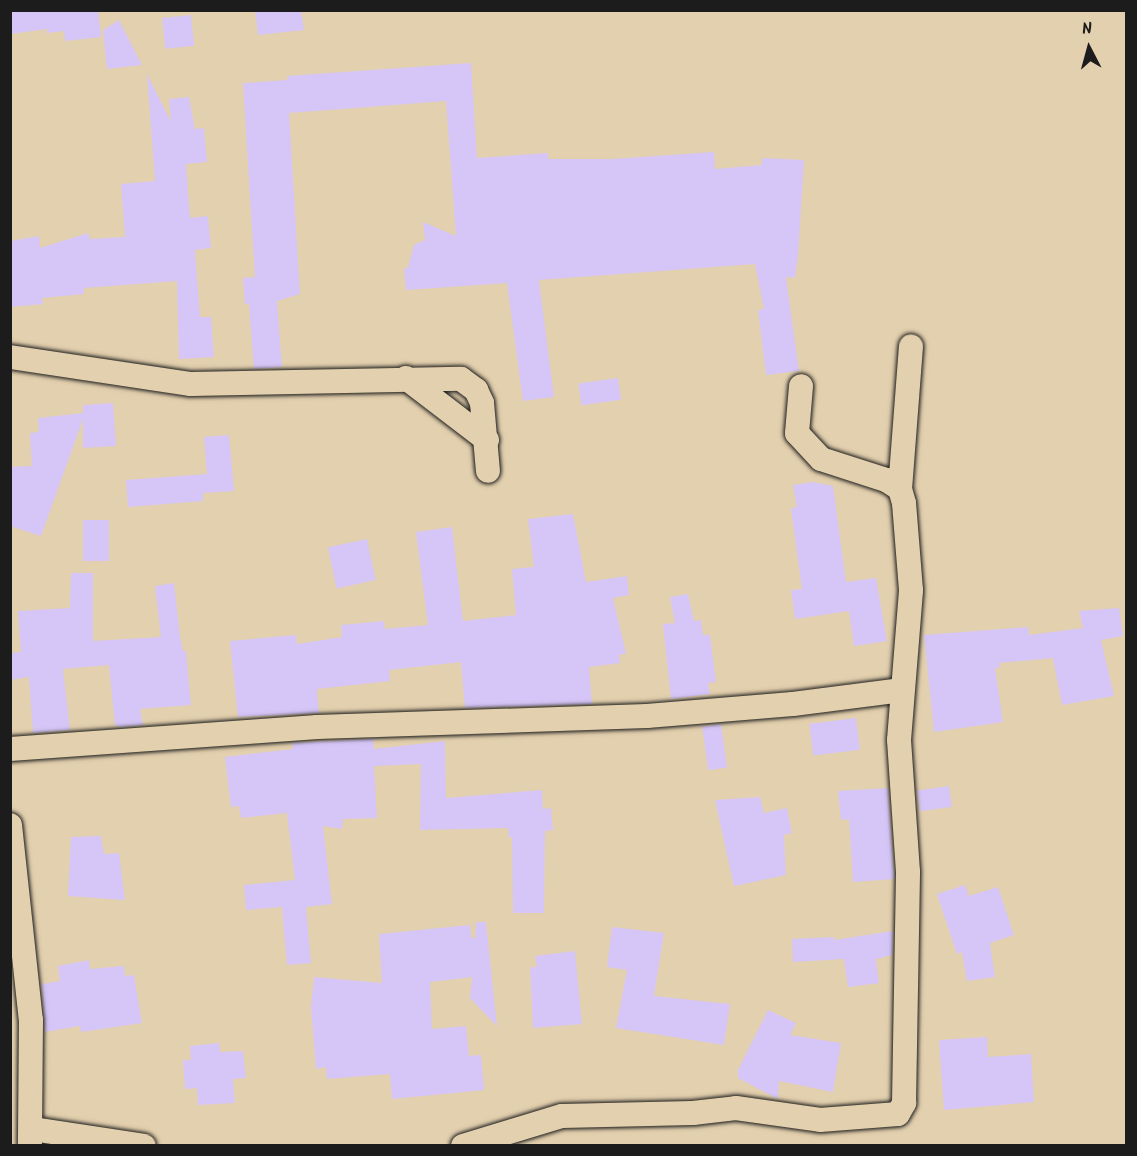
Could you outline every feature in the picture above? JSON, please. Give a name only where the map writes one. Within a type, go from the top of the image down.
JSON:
[{"type":"street","points":[[463,1146],[562,1116],[693,1113],[736,1108],[820,1120],[898,1114],[904,1103],[906,1081],[908,872],[898,740],[910,590],[900,489],[911,346]]},
{"type":"street","points":[[10,357],[191,384],[406,378],[461,379],[476,390],[482,403],[488,471]]},
{"type":"street","points":[[406,378],[487,440]]},
{"type":"street","points":[[801,386],[797,433],[821,459],[886,480],[900,489]]},
{"type":"street","points":[[10,749],[317,727],[647,716],[793,704],[902,690]]},
{"type":"street","points":[[10,825],[31,1020],[31,1137],[144,1146]]},
{"type":"building","points":[[10,10],[98,10],[101,37],[65,41],[64,31],[47,33],[47,29],[10,34]]},
{"type":"building","points":[[255,10],[301,10],[304,30],[258,35]]},
{"type":"building","points":[[191,15],[194,46],[165,49],[162,18]]},
{"type":"building","points":[[119,20],[142,65],[107,69],[103,30]]},
{"type":"building","points":[[471,63],[477,158],[548,153],[548,159],[612,159],[714,152],[715,169],[762,165],[762,158],[804,160],[795,278],[786,277],[799,371],[766,375],[758,310],[764,309],[755,264],[539,280],[554,397],[523,401],[507,283],[406,290],[404,268],[408,268],[414,245],[425,240],[423,222],[456,236],[446,101],[289,113],[300,294],[277,301],[282,367],[254,369],[249,304],[245,304],[243,278],[255,277],[243,83],[288,80],[287,76]]},
{"type":"building","points":[[147,74],[171,122],[169,99],[189,97],[195,129],[204,128],[207,162],[186,164],[190,218],[208,216],[211,248],[195,250],[200,317],[211,317],[214,357],[179,359],[177,281],[84,288],[84,294],[42,298],[43,304],[10,307],[10,241],[39,236],[40,248],[88,233],[90,239],[125,237],[121,184],[155,181]]},
{"type":"building","points":[[618,378],[621,400],[581,405],[578,384]]},
{"type":"building","points":[[113,403],[116,446],[83,448],[83,419],[41,536],[10,526],[10,467],[32,466],[30,433],[39,432],[38,418],[83,413],[83,405]]},
{"type":"building","points":[[229,435],[234,491],[203,493],[203,501],[128,507],[126,480],[207,474],[204,437]]},
{"type":"building","points":[[813,482],[833,486],[846,582],[876,578],[887,641],[854,646],[849,611],[795,619],[791,590],[802,589],[791,508],[797,507],[793,485]]},
{"type":"building","points":[[573,514],[586,582],[627,576],[629,595],[613,598],[626,653],[619,655],[620,663],[589,667],[592,704],[465,708],[461,662],[389,670],[390,681],[317,689],[319,713],[238,717],[230,641],[296,635],[297,644],[342,637],[341,625],[384,621],[385,629],[428,625],[416,532],[452,527],[463,621],[516,615],[512,569],[534,567],[528,519]]},
{"type":"building","points":[[83,520],[109,520],[109,561],[83,561]]},
{"type":"building","points":[[367,539],[376,580],[337,588],[328,547]]},
{"type":"building","points":[[71,573],[93,573],[93,641],[161,637],[155,586],[174,583],[180,636],[183,651],[186,651],[191,705],[140,709],[143,725],[120,727],[115,725],[109,665],[63,669],[70,730],[33,733],[29,677],[10,680],[10,653],[21,652],[18,611],[70,608]]},
{"type":"building","points":[[688,594],[694,621],[701,620],[703,635],[710,635],[716,682],[708,683],[710,694],[671,699],[663,624],[675,623],[670,597]]},
{"type":"building","points":[[1119,608],[1123,636],[1101,640],[1114,696],[1062,705],[1053,658],[999,663],[1000,668],[995,668],[1003,722],[934,732],[924,635],[1028,627],[1029,635],[1083,628],[1079,611]]},
{"type":"building","points":[[856,718],[860,750],[813,755],[809,724]]},
{"type":"building","points":[[721,724],[727,768],[708,770],[702,727]]},
{"type":"building","points":[[373,739],[374,749],[445,741],[446,798],[542,790],[543,809],[551,808],[553,830],[545,831],[544,913],[513,913],[512,837],[509,838],[508,828],[420,830],[421,764],[374,766],[377,818],[343,819],[342,829],[323,826],[332,904],[306,907],[311,963],[287,965],[282,907],[246,910],[244,885],[295,880],[287,813],[241,818],[239,806],[231,807],[225,757],[293,749],[292,743]]},
{"type":"building","points":[[949,786],[952,807],[920,811],[917,790]]},
{"type":"building","points":[[888,788],[894,879],[853,882],[849,819],[841,820],[838,791]]},
{"type":"building","points":[[760,797],[764,813],[787,808],[792,833],[784,835],[786,875],[734,886],[715,800]]},
{"type":"building","points":[[101,836],[104,854],[119,853],[125,900],[68,896],[71,837]]},
{"type":"building","points":[[965,885],[969,896],[998,887],[1014,935],[990,943],[995,977],[967,981],[962,952],[957,954],[937,894]]},
{"type":"building","points":[[476,922],[486,922],[497,1026],[470,998],[472,977],[430,982],[432,1029],[466,1026],[469,1056],[481,1055],[484,1090],[392,1099],[390,1074],[327,1079],[326,1067],[316,1069],[311,1007],[314,977],[382,983],[379,934],[470,925],[471,938],[475,938]]},
{"type":"building","points":[[612,927],[664,933],[654,996],[730,1004],[724,1045],[616,1028],[627,970],[607,967]]},
{"type":"building","points":[[893,931],[892,955],[876,959],[879,983],[848,987],[844,959],[793,962],[792,939],[834,937],[834,940]]},
{"type":"building","points":[[575,951],[582,1024],[533,1028],[530,967],[537,967],[535,956]]},
{"type":"building","points":[[89,960],[90,969],[124,966],[125,976],[134,975],[142,1023],[81,1032],[80,1026],[45,1032],[42,984],[60,981],[58,966]]},
{"type":"building","points":[[768,1010],[796,1023],[790,1035],[841,1043],[833,1092],[779,1081],[778,1099],[738,1078],[738,1070]]},
{"type":"building","points":[[987,1037],[988,1057],[1031,1054],[1034,1102],[944,1110],[939,1040]]},
{"type":"building","points":[[219,1043],[220,1052],[243,1051],[246,1078],[233,1079],[235,1103],[198,1105],[197,1088],[185,1089],[183,1060],[191,1060],[190,1046]]}]
